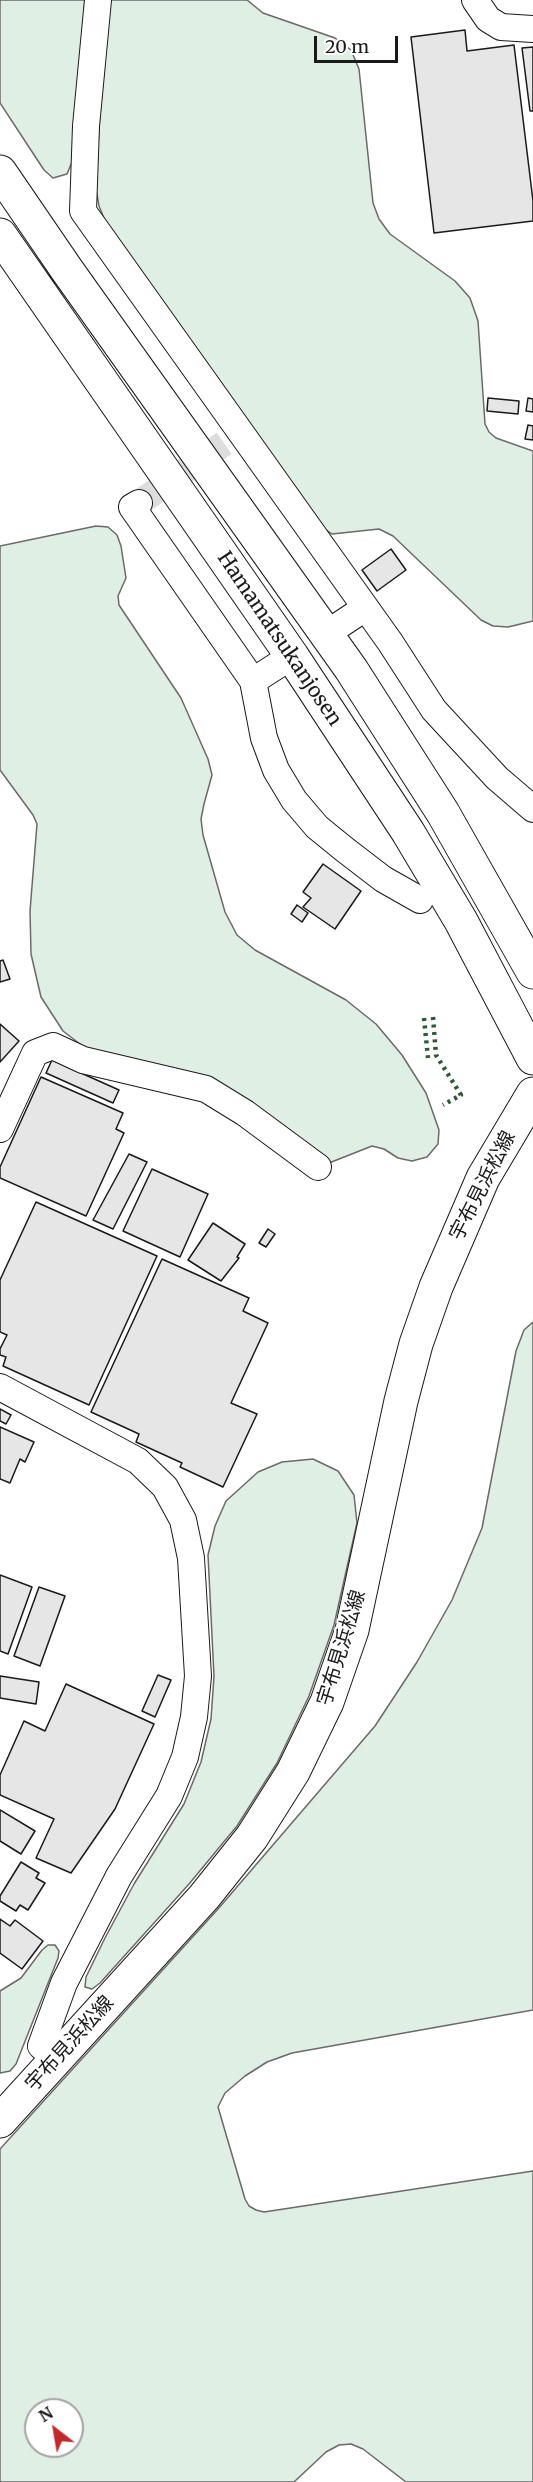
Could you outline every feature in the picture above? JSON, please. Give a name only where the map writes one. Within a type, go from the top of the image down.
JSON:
[{"type":"main road","name":"Hamamatsukanjosen","points":[[0,172],[67,270],[351,669],[415,768],[486,887],[533,972]]},
{"type":"main road","name":"Hamamatsukanjosen","points":[[0,235],[292,656],[430,867],[506,1003],[533,1058]]},
{"type":"main road","name":"宇布見浜松線","points":[[0,2121],[204,1897],[252,1837],[294,1772],[327,1702],[352,1630],[401,1401],[416,1344],[436,1287],[483,1178],[533,1094]]},
{"type":"street","points":[[98,0],[86,126],[83,211],[234,437],[365,608],[434,710],[497,777],[533,809]]},
{"type":"street","points":[[475,0],[488,20],[501,27],[533,29]]},
{"type":"street","points":[[139,502],[132,507],[253,681],[264,738],[276,770],[294,800],[317,827],[344,849],[383,879],[420,900]]},
{"type":"street","points":[[326,634],[365,608]]},
{"type":"street","points":[[253,681],[292,656]]},
{"type":"street","points":[[0,1129],[35,1053],[53,1046],[82,1060],[206,1089],[245,1113],[318,1167]]},
{"type":"street","points":[[0,1387],[138,1461],[165,1487],[183,1520],[191,1558],[198,1676],[194,1717],[185,1757],[170,1796],[119,1876],[64,1983],[41,2046],[56,2059]]},
{"type":"green space","points":[[0,0],[85,0],[72,162],[67,174],[53,178],[44,170],[0,103]]},
{"type":"green space","points":[[110,0],[247,0],[263,13],[335,38],[351,50],[359,69],[373,203],[379,219],[390,234],[455,281],[470,298],[478,321],[485,424],[496,438],[533,451],[533,621],[508,627],[493,626],[481,620],[393,536],[379,529],[332,534],[322,527],[106,223],[99,206],[96,189]]},
{"type":"green space","points":[[96,526],[108,527],[117,535],[126,578],[118,596],[119,605],[181,698],[208,759],[212,775],[201,819],[203,835],[225,912],[237,935],[255,950],[346,1000],[376,1024],[402,1055],[426,1093],[439,1130],[438,1144],[427,1157],[412,1161],[398,1158],[384,1149],[372,1146],[329,1163],[249,1107],[93,1054],[63,1031],[41,997],[31,954],[30,911],[37,824],[0,770],[0,546]]},
{"type":"green space","points":[[533,1322],[533,2010],[292,2053],[267,2062],[245,2076],[225,2093],[218,2107],[245,2199],[249,2206],[264,2212],[533,2171],[533,2482],[406,2482],[363,2449],[351,2444],[339,2445],[326,2452],[294,2482],[0,2482],[0,2149],[218,1909],[375,1726],[417,1662],[452,1600],[482,1528],[516,1351],[524,1330]]},
{"type":"green space","points":[[313,1459],[338,1471],[354,1495],[357,1523],[334,1625],[309,1696],[277,1763],[237,1826],[189,1884],[100,1983],[92,1989],[85,1987],[86,1977],[105,1938],[134,1884],[184,1804],[201,1762],[211,1719],[214,1676],[208,1555],[215,1526],[226,1501],[258,1472],[282,1462]]},
{"type":"green space","points":[[48,1945],[55,1945],[59,1951],[58,1958],[16,2064],[10,2071],[0,2073],[0,1991],[21,1978]]},
{"type":"building","points":[[465,30],[467,51],[514,45],[533,201],[533,221],[434,233],[411,37]]},
{"type":"building","points":[[533,47],[533,111],[530,111],[522,48]]},
{"type":"building","points":[[488,398],[519,401],[518,414],[487,411]]},
{"type":"building","points":[[528,398],[533,399],[533,412],[526,411]]},
{"type":"building","points":[[528,425],[533,426],[533,440],[525,439]]},
{"type":"building","points":[[391,549],[406,570],[377,591],[362,570]]},
{"type":"building","points":[[323,864],[361,891],[335,929],[303,907],[311,898],[303,892]]},
{"type":"building","points":[[297,905],[308,913],[302,922],[291,914]]},
{"type":"building","points":[[3,960],[10,979],[0,982],[0,961]]},
{"type":"building","points":[[0,1024],[19,1041],[0,1062]]},
{"type":"building","points":[[52,1060],[119,1090],[113,1103],[46,1073]]},
{"type":"building","points":[[41,1077],[123,1113],[116,1129],[124,1133],[86,1216],[0,1178],[0,1167]]},
{"type":"building","points":[[129,1154],[147,1162],[113,1229],[93,1220]]},
{"type":"building","points":[[152,1169],[208,1194],[180,1257],[123,1231]]},
{"type":"building","points":[[36,1202],[157,1256],[89,1405],[3,1366],[6,1357],[0,1355],[0,1349],[7,1335],[0,1332],[0,1280]]},
{"type":"building","points":[[213,1223],[245,1244],[237,1257],[239,1258],[221,1281],[188,1260]]},
{"type":"building","points":[[268,1229],[275,1234],[266,1247],[259,1243]]},
{"type":"building","points":[[162,1259],[249,1298],[243,1311],[268,1323],[231,1403],[257,1414],[223,1487],[180,1467],[182,1463],[136,1442],[139,1434],[91,1412]]},
{"type":"building","points":[[0,1409],[11,1415],[6,1424],[0,1421]]},
{"type":"building","points":[[0,1427],[34,1442],[25,1462],[20,1459],[10,1483],[0,1479]]},
{"type":"building","points":[[0,1575],[32,1587],[8,1654],[0,1651]]},
{"type":"building","points":[[39,1587],[65,1596],[40,1666],[14,1656]]},
{"type":"building","points":[[158,1675],[171,1680],[155,1717],[142,1711]]},
{"type":"building","points":[[0,1676],[39,1682],[36,1704],[0,1698]]},
{"type":"building","points":[[66,1684],[154,1724],[115,1809],[71,1873],[36,1858],[54,1819],[0,1795],[0,1775],[24,1721],[45,1731]]},
{"type":"building","points":[[0,1810],[35,1831],[21,1854],[0,1841]]},
{"type":"building","points":[[21,1862],[39,1873],[36,1878],[45,1883],[28,1910],[20,1905],[16,1911],[0,1901],[0,1896]]},
{"type":"building","points":[[0,1919],[10,1926],[15,1920],[43,1941],[22,1969],[0,1953]]},
{"type":"tunnel","points":[[139,503],[229,440]]},
{"type":"hedge","points":[[433,1017],[436,1055],[461,1095],[443,1105]]},
{"type":"hedge","points":[[424,1018],[428,1058]]}]
